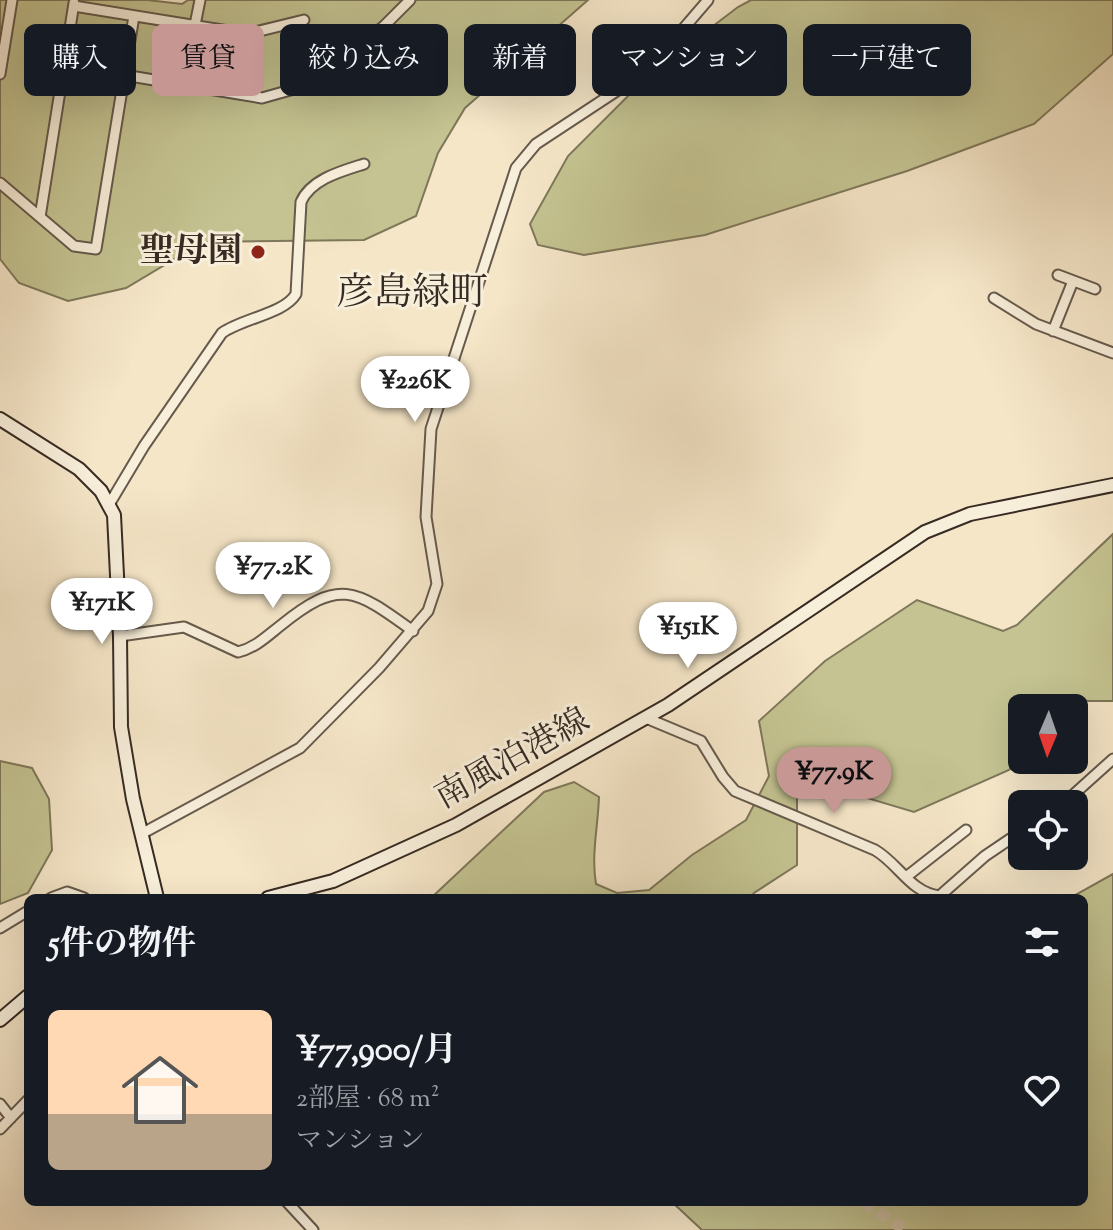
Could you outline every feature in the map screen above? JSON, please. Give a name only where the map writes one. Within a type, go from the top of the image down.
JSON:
[{"type":"main road","points":[[0,419],[79,469],[110,503],[117,531],[121,727],[156,894]]},
{"type":"main road","name":"南風泊港線","points":[[283,894],[333,881],[424,841],[646,718],[925,532],[970,514],[1113,485]]},
{"type":"main road","points":[[0,1020],[24,999]]},
{"type":"street","points":[[0,74],[12,0]]},
{"type":"street","points":[[195,24],[200,0]]},
{"type":"street","points":[[136,77],[262,98],[300,88],[312,84],[334,68],[410,0]]},
{"type":"street","points":[[143,833],[300,748],[413,631],[428,611],[437,584],[426,517],[431,429],[516,168],[536,144],[647,71],[708,0]]},
{"type":"street","points":[[40,217],[74,3],[188,24]]},
{"type":"street","points":[[133,24],[134,16]]},
{"type":"street","points":[[264,30],[304,20]]},
{"type":"street","points":[[0,183],[74,246],[96,249],[121,96]]},
{"type":"street","points":[[110,503],[144,446],[222,333],[236,323],[283,308],[292,301],[296,294],[301,202],[304,195],[330,176],[364,164]]},
{"type":"street","points":[[1058,275],[1095,289]]},
{"type":"street","points":[[1053,331],[1073,281]]},
{"type":"street","points":[[994,298],[1036,324],[1113,353]]},
{"type":"street","points":[[120,636],[184,627],[238,652],[253,647],[315,600],[343,592],[359,597],[413,631]]},
{"type":"street","points":[[646,718],[701,741],[735,791],[875,850],[887,857],[917,888],[934,894]]},
{"type":"street","points":[[1079,790],[1113,759]]},
{"type":"street","points":[[906,877],[966,830]]},
{"type":"street","points":[[941,894],[1008,840]]},
{"type":"street","points":[[0,928],[24,913]]},
{"type":"street","points":[[0,1104],[11,1118]]},
{"type":"street","points":[[0,1129],[24,1104]]},
{"type":"street","points":[[291,1206],[313,1230]]},
{"type":"shaded area","points":[[0,0],[147,0],[182,4],[188,0],[588,0],[561,24],[464,24],[464,96],[479,96],[465,108],[438,153],[416,216],[364,240],[203,242],[126,288],[68,301],[19,283],[0,259]]},
{"type":"shaded area","points":[[751,0],[1113,0],[1113,54],[1034,124],[907,171],[705,235],[584,255],[538,245],[530,224],[568,156],[628,96],[787,96],[787,24],[716,24]]},
{"type":"shaded area","points":[[1113,534],[1113,701],[1088,701],[1088,694],[1008,694],[1008,770],[914,812],[797,777],[797,865],[753,894],[435,894],[544,792],[574,782],[599,797],[594,852],[596,884],[617,893],[649,890],[692,855],[746,820],[769,776],[759,721],[825,661],[917,600],[1003,631],[1017,625]]},
{"type":"shaded area","points":[[0,761],[32,768],[49,799],[52,850],[28,893],[0,904]]},
{"type":"shaded area","points":[[1113,874],[1113,1230],[702,1230],[676,1206],[1088,1206],[1088,894],[1077,894]]},
{"type":"tunnel","points":[[869,1206],[906,1230]]},
{"type":"place","name":"聖母園","points":[[258,252]]},
{"type":"district","name":"彦島緑町","points":[[412,295]]}]
